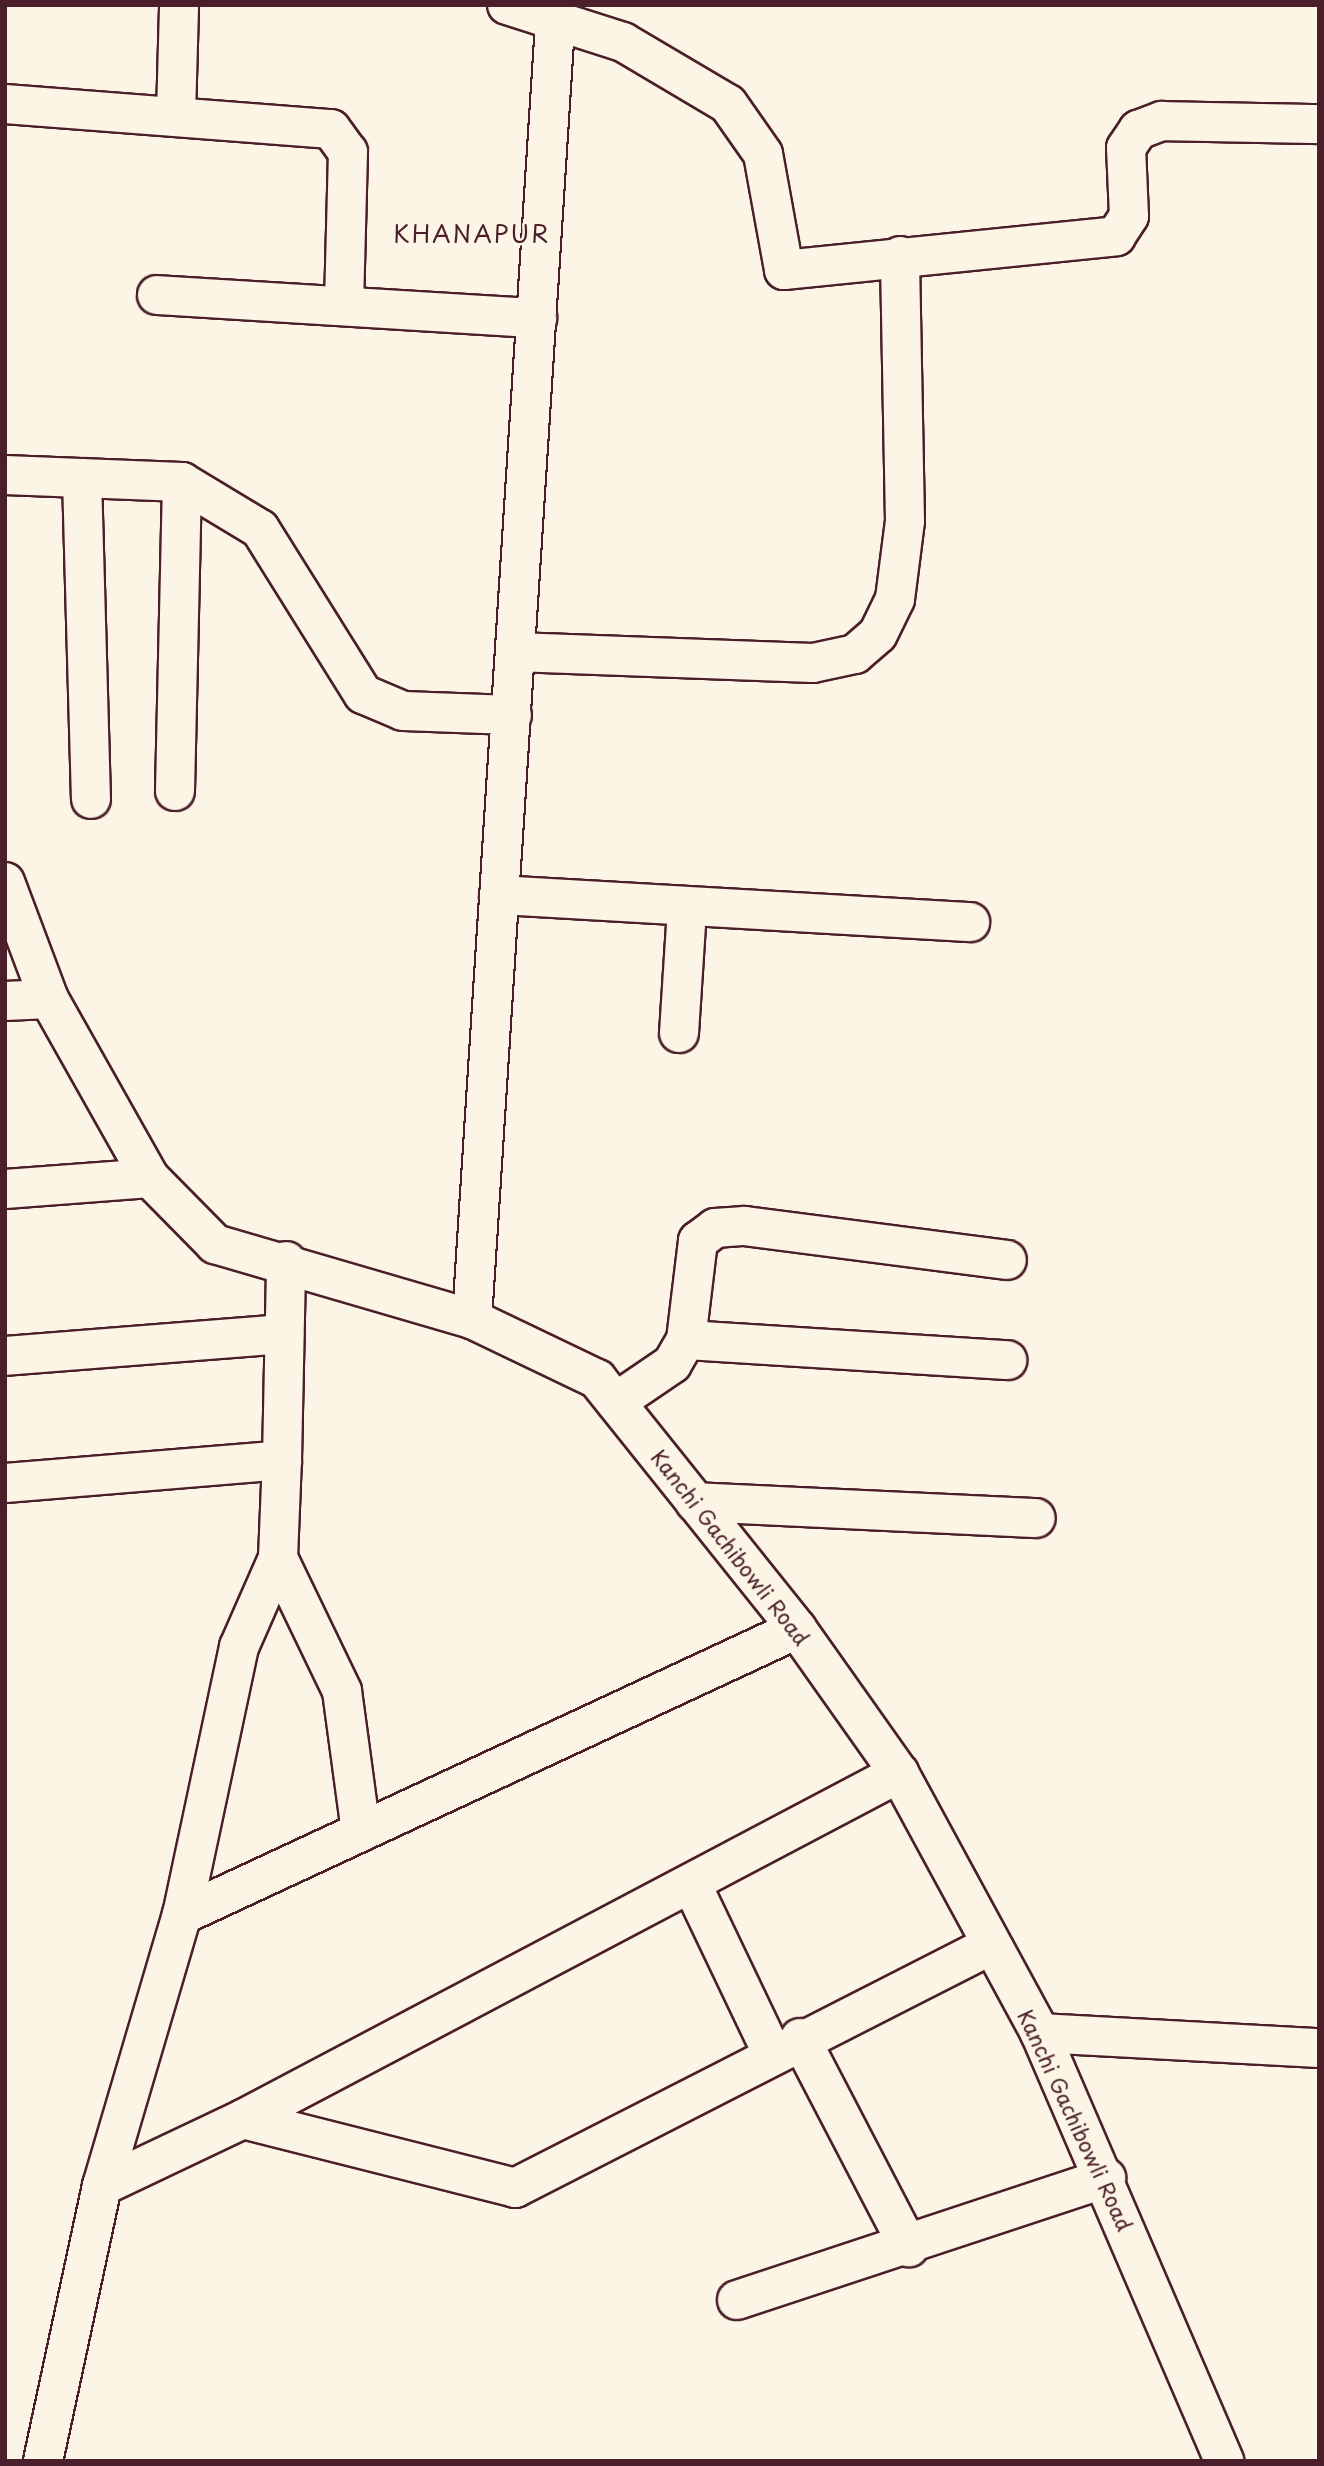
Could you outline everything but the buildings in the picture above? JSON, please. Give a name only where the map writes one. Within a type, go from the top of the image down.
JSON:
[{"type":"street","points":[[176,115],[179,5]]},
{"type":"street","points":[[507,5],[555,24],[623,42],[728,104],[762,154],[784,270],[900,256],[1116,236],[1129,216],[1126,148],[1138,130],[1161,121],[1319,124]]},
{"type":"street","points":[[472,1319],[555,24]]},
{"type":"street","points":[[5,104],[309,125],[343,138],[348,152],[344,306]]},
{"type":"street","points":[[515,652],[813,663],[855,654],[878,634],[894,599],[905,521],[900,256]]},
{"type":"street","points":[[157,295],[537,318]]},
{"type":"street","points":[[5,475],[182,482],[260,529],[363,694],[403,711],[512,715]]},
{"type":"street","points":[[82,478],[91,799]]},
{"type":"street","points":[[175,791],[182,482]]},
{"type":"street","name":"Kanchi Gachibowli Road","points":[[5,883],[49,999],[150,1178],[215,1244],[286,1261],[472,1319],[597,1379],[797,1629],[900,1773],[989,1946],[1040,2033],[1106,2178],[1224,2461]]},
{"type":"street","points":[[499,895],[687,909],[970,922]]},
{"type":"street","points":[[679,1033],[687,909]]},
{"type":"street","points":[[5,1001],[49,999]]},
{"type":"street","points":[[5,1189],[150,1178]]},
{"type":"street","points":[[616,1402],[672,1364],[686,1340],[698,1241],[715,1228],[745,1226],[1007,1260]]},
{"type":"street","points":[[43,2461],[102,2186],[182,1916],[239,1647],[278,1558],[286,1261]]},
{"type":"street","points":[[5,1356],[284,1334]]},
{"type":"street","points":[[686,1340],[1007,1360]]},
{"type":"street","points":[[5,1483],[282,1460]]},
{"type":"street","points":[[695,1502],[1036,1518]]},
{"type":"street","points":[[278,1558],[342,1691],[361,1832]]},
{"type":"street","points":[[182,1916],[797,1629]]},
{"type":"street","points":[[102,2186],[243,2119],[692,1885],[900,1773]]},
{"type":"street","points":[[692,1885],[786,2046],[909,2247]]},
{"type":"street","points":[[243,2119],[515,2188],[786,2046],[989,1946]]},
{"type":"street","points":[[1040,2033],[1319,2048]]},
{"type":"street","points":[[737,2300],[909,2247],[1106,2178]]},
{"type":"district","name":"KHANAPUR","points":[[472,234]]}]
